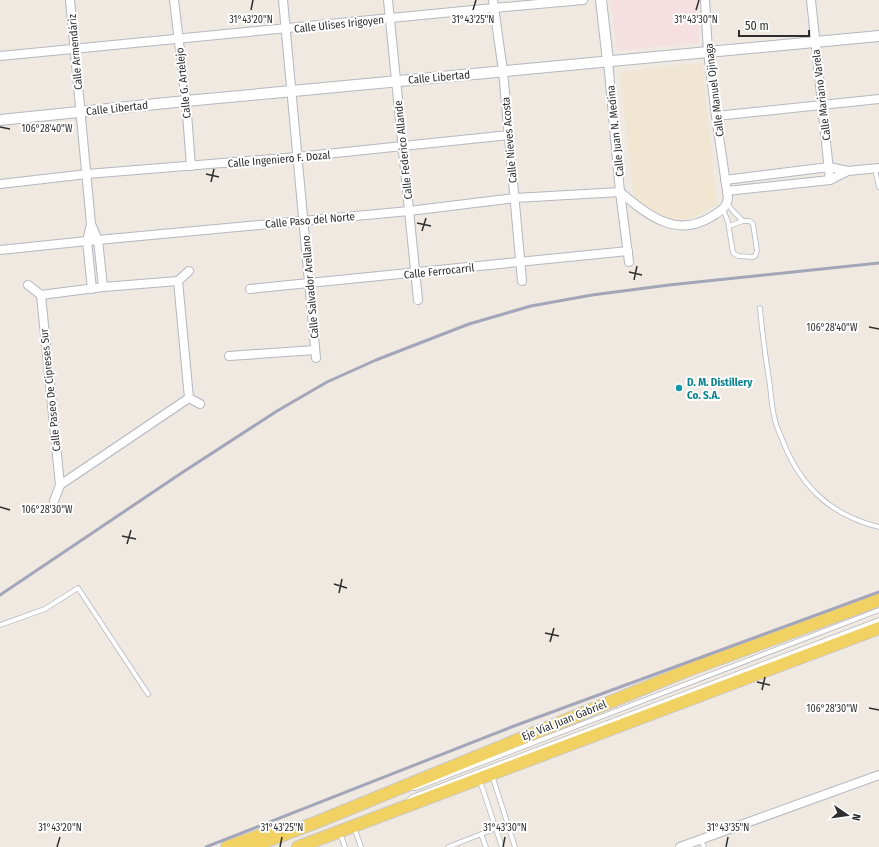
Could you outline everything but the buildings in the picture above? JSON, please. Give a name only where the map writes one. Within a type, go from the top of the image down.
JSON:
[{"type":"main road","name":"Eje Vial Juan Gabriel","points":[[251,847],[318,822],[686,671],[879,600]]},
{"type":"main road","points":[[298,847],[320,841],[339,831],[879,628]]},
{"type":"main road","points":[[227,847],[268,832],[318,822]]},
{"type":"street","name":"Calle Armendáriz","points":[[70,0],[91,224],[87,241],[92,289]]},
{"type":"street","name":"Calle G. Artelejo","points":[[174,0],[186,101],[191,166]]},
{"type":"street","name":"Calle Salvador Arellano","points":[[229,356],[316,354],[283,0]]},
{"type":"street","name":"Calle Federico Allande","points":[[388,0],[418,300]]},
{"type":"street","name":"Calle Ulises Irigoyen","points":[[0,56],[390,19],[494,4],[583,0]]},
{"type":"street","name":"Calle Juan N. Medina","points":[[601,0],[620,192],[629,262]]},
{"type":"street","name":"Calle Manuel Ojinaga","points":[[705,0],[708,52],[727,191],[725,206]]},
{"type":"street","name":"Calle Mariano Varela","points":[[811,0],[814,41],[830,180]]},
{"type":"street","name":"Calle Nieves Acosta","points":[[494,4],[503,71],[522,280]]},
{"type":"street","name":"Calle Libertad","points":[[0,120],[186,101],[879,36]]},
{"type":"street","points":[[716,116],[879,99]]},
{"type":"street","name":"Calle Ingeniero F. Dozal","points":[[0,184],[87,174],[297,157],[509,135]]},
{"type":"street","points":[[725,180],[829,167],[848,171],[877,168]]},
{"type":"street","points":[[727,191],[830,180],[848,171]]},
{"type":"street","points":[[620,192],[648,214],[673,225],[682,226],[703,222],[725,206]]},
{"type":"street","name":"Calle Paso del Norte","points":[[0,250],[409,210],[515,198],[620,192]]},
{"type":"street","name":"Calle Armendáriz","points":[[91,224],[98,240],[103,288]]},
{"type":"street","name":"Calle Ferrocarril","points":[[250,290],[628,251]]},
{"type":"street","points":[[28,285],[41,295],[178,281],[189,272]]},
{"type":"street","points":[[178,281],[189,398]]},
{"type":"street","name":"Calle Paseo De Cipreses Sur","points":[[41,295],[60,485]]},
{"type":"street","points":[[189,398],[200,404]]},
{"type":"street","points":[[54,501],[60,485],[189,398]]},
{"type":"street","points":[[680,847],[703,843],[879,775]]},
{"type":"lane","points":[[877,168],[879,187]]},
{"type":"lane","points":[[725,206],[733,211],[743,221]]},
{"type":"lane","points":[[725,206],[733,253],[738,256],[753,257],[757,251],[754,226],[752,222],[743,221],[729,226]]},
{"type":"lane","points":[[760,308],[763,342],[775,420],[790,458],[801,476],[833,508],[850,518],[879,527]]},
{"type":"lane","points":[[0,625],[45,609],[78,588],[148,694]]},
{"type":"lane","points":[[400,788],[416,788],[879,610]]},
{"type":"lane","points":[[403,807],[412,797],[879,620]]},
{"type":"lane","points":[[492,773],[515,847]]},
{"type":"lane","points":[[479,778],[502,847]]},
{"type":"lane","points":[[448,847],[507,824]]},
{"type":"lane","points":[[353,826],[361,847]]},
{"type":"lane","points":[[339,831],[345,847]]},
{"type":"lane","points":[[481,834],[486,847]]},
{"type":"shaded area","points":[[611,0],[697,0],[699,42],[617,51]]},
{"type":"shaded area","points":[[702,63],[717,204],[692,218],[677,220],[661,215],[634,198],[620,72]]},
{"type":"railway","points":[[0,595],[183,472],[277,411],[327,382],[376,360],[469,324],[531,306],[592,295],[669,285],[879,263]]},
{"type":"railway","points":[[206,847],[514,726],[879,592]]},
{"type":"place","name":"D. M. Distillery Co. S.A.","points":[[679,388]]}]
